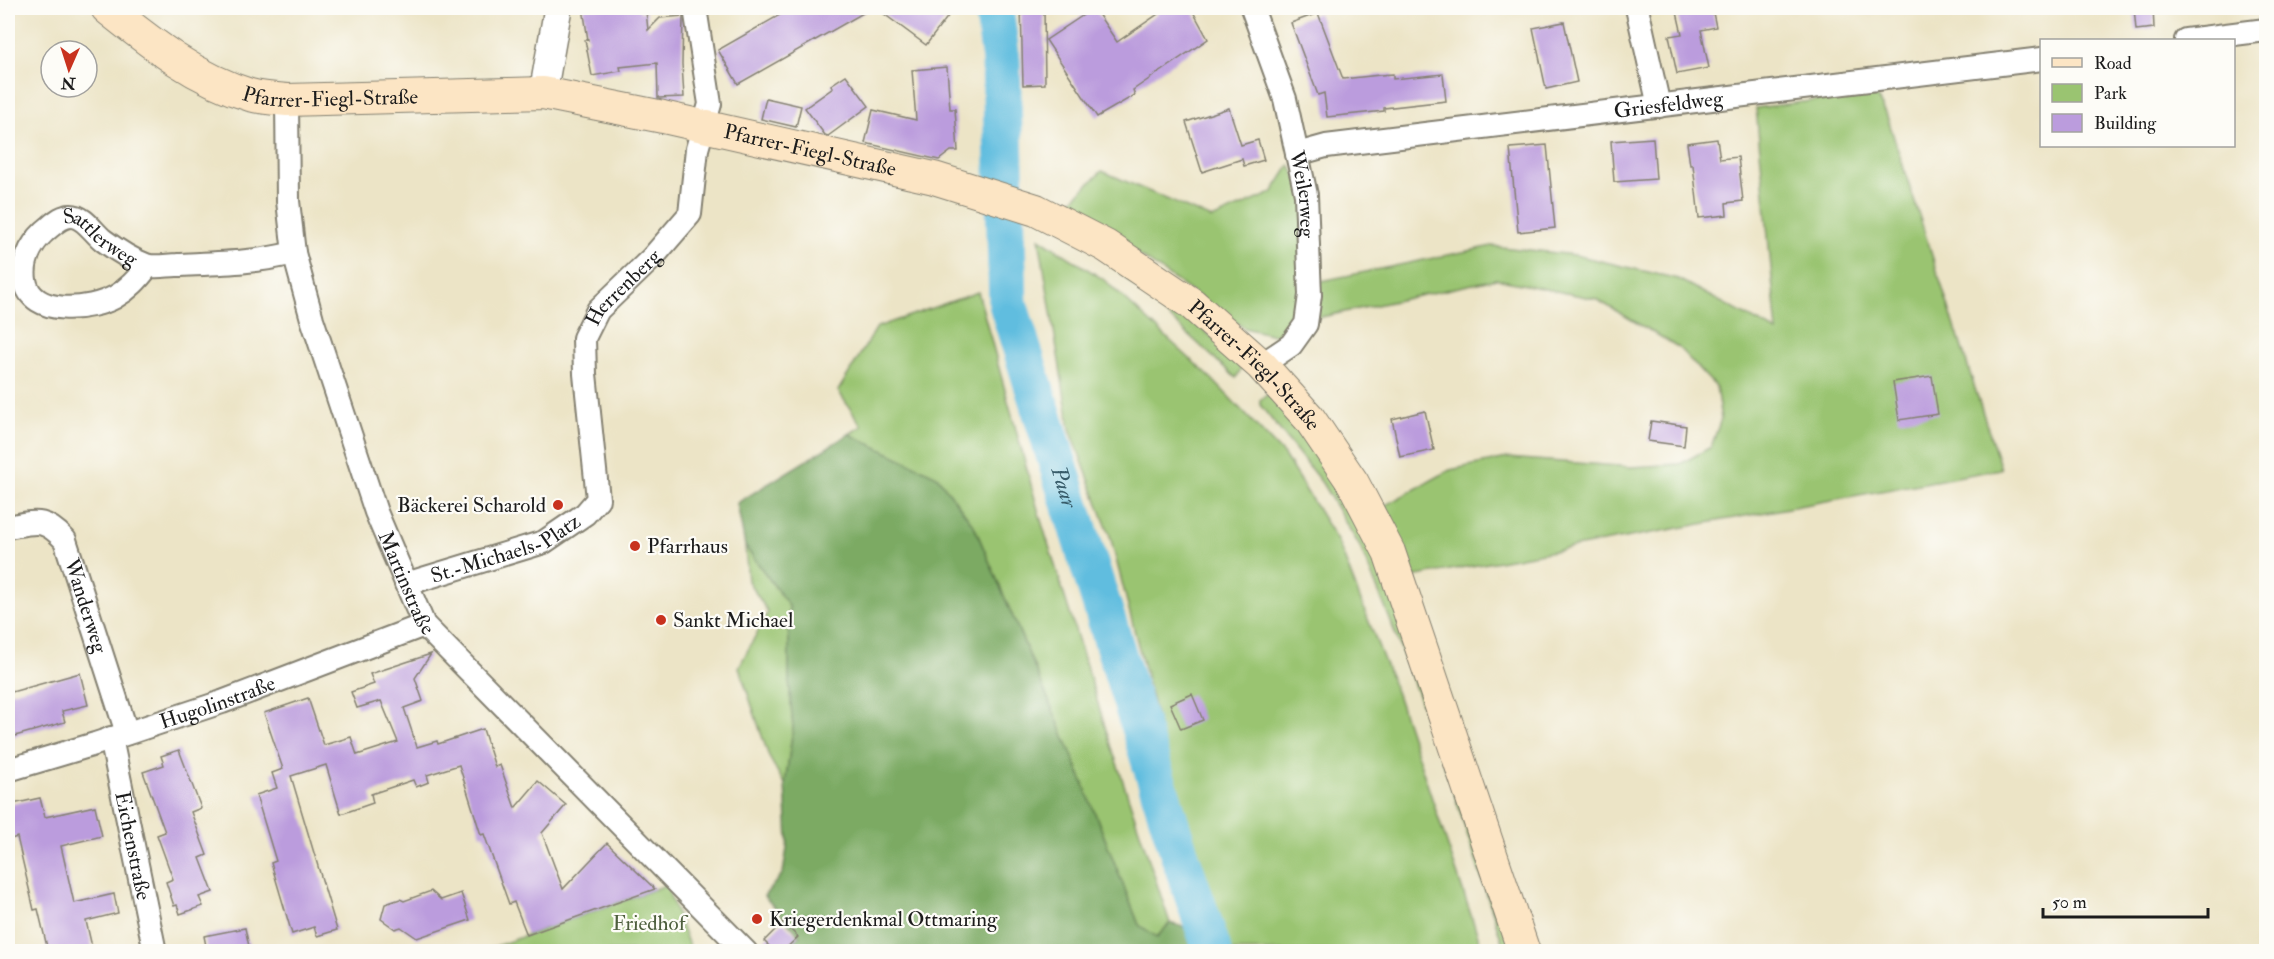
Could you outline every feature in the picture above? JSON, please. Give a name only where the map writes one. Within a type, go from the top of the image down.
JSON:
[{"type":"main road","name":"Pfarrer-Fiegl-Straße","points":[[107,8],[160,50],[218,84],[252,96],[287,100],[543,93],[704,126],[934,178],[1036,210],[1106,246],[1192,304],[1261,365],[1314,426],[1353,483],[1389,552],[1524,951]]},
{"type":"street","points":[[543,93],[558,8]]},
{"type":"street","name":"Herrenberg","points":[[598,499],[585,374],[584,338],[598,310],[664,245],[690,214],[697,149],[710,104],[695,8]]},
{"type":"street","name":"Weilerweg","points":[[1252,8],[1285,99],[1297,154],[1306,206],[1310,295],[1306,324],[1291,345],[1261,365]]},
{"type":"street","points":[[1637,8],[1659,106]]},
{"type":"street","points":[[2194,39],[2266,30]]},
{"type":"street","name":"Griesfeldweg","points":[[1297,154],[1338,145],[2040,59]]},
{"type":"street","name":"Martinstraße","points":[[287,100],[288,201],[294,253],[312,319],[376,512],[424,625],[746,951]]},
{"type":"street","name":"Sattlerweg","points":[[148,266],[134,283],[114,297],[88,306],[49,307],[35,299],[25,282],[29,251],[34,242],[60,218],[69,216],[78,217],[103,240],[148,266],[261,261],[294,253]]},
{"type":"street","name":"St.-Michaels-Platz","points":[[406,584],[544,542],[585,514],[598,499]]},
{"type":"street","name":"Wanderweg","points":[[8,527],[34,523],[52,526],[64,540],[119,736]]},
{"type":"street","name":"Hugolinstraße","points":[[8,770],[222,702],[424,625]]},
{"type":"street","name":"Eichenstraße","points":[[119,736],[155,951]]},
{"type":"street","points":[[721,925],[736,951]]},
{"type":"green space","points":[[1874,93],[1886,113],[2001,469],[1412,577],[1382,507],[1450,470],[1507,458],[1632,467],[1680,464],[1711,447],[1721,419],[1716,387],[1678,347],[1596,299],[1496,279],[1317,318],[1316,282],[1492,246],[1575,255],[1678,279],[1777,332],[1756,108]]},
{"type":"green space","points":[[1290,165],[1306,195],[1306,324],[1278,336],[1244,328],[1067,205],[1102,171],[1212,219],[1272,193]]},
{"type":"green space","points":[[1039,238],[1103,279],[1212,379],[1284,455],[1338,542],[1397,694],[1483,951],[1229,951],[1216,905],[1196,856],[1166,753],[1110,536],[1070,429]]},
{"type":"green space","points":[[1103,257],[1152,287],[1244,364],[1236,378]]},
{"type":"green space","points":[[978,292],[1040,517],[1107,733],[1170,923],[1157,937],[1139,925],[1072,755],[974,526],[937,476],[849,434],[862,426],[838,391],[877,327]]},
{"type":"green space","points":[[1267,395],[1275,396],[1330,467],[1372,540],[1521,951],[1505,951],[1450,781],[1389,617],[1359,545],[1322,483],[1260,405],[1260,400]]},
{"type":"green space","points":[[849,434],[937,476],[974,526],[1072,755],[1139,925],[1157,937],[1170,923],[1207,934],[1213,951],[785,951],[800,936],[764,896],[783,873],[788,841],[785,785],[793,728],[789,679],[789,606],[745,546],[737,503]]},
{"type":"green space","points":[[745,546],[789,606],[789,679],[793,728],[785,785],[769,757],[739,667],[768,612],[748,581]]},
{"type":"green space","name":"Friedhof","points":[[666,885],[691,951],[480,952]]},
{"type":"building","points":[[583,8],[639,8],[640,12],[646,11],[648,30],[660,18],[683,16],[684,97],[658,98],[657,63],[620,67],[621,71],[592,76],[585,40],[588,40]]},
{"type":"building","points":[[792,8],[872,8],[738,84],[718,50]]},
{"type":"building","points":[[876,8],[939,8],[949,15],[926,45]]},
{"type":"building","points":[[1021,8],[1044,8],[1045,84],[1023,85]]},
{"type":"building","points":[[1094,8],[1117,42],[1158,14],[1153,8],[1191,8],[1208,39],[1133,90],[1135,95],[1097,117],[1046,40]]},
{"type":"building","points":[[1676,8],[1712,8],[1716,27],[1701,30],[1709,68],[1677,74],[1669,36],[1682,34]]},
{"type":"building","points":[[2134,8],[2153,8],[2154,28],[2136,30]]},
{"type":"building","points":[[1318,13],[1343,79],[1393,74],[1393,79],[1443,74],[1446,101],[1327,117],[1324,93],[1318,95],[1291,23]]},
{"type":"building","points":[[1564,22],[1577,82],[1546,89],[1533,28]]},
{"type":"building","points":[[947,67],[950,109],[955,109],[958,151],[951,151],[939,160],[865,143],[873,110],[916,120],[912,70]]},
{"type":"building","points":[[846,75],[869,106],[828,136],[805,108],[833,88],[831,85]]},
{"type":"building","points":[[766,98],[801,106],[796,127],[761,119]]},
{"type":"building","points":[[1229,108],[1241,145],[1258,140],[1264,160],[1244,166],[1242,159],[1202,172],[1186,122]]},
{"type":"building","points":[[1653,138],[1656,179],[1614,182],[1611,141]]},
{"type":"building","points":[[1717,139],[1720,159],[1738,157],[1743,201],[1726,203],[1727,215],[1699,218],[1693,165],[1690,165],[1687,143]]},
{"type":"building","points":[[1547,145],[1555,228],[1518,232],[1510,148]]},
{"type":"building","points":[[1932,376],[1938,414],[1899,420],[1893,382]]},
{"type":"building","points":[[1425,411],[1434,450],[1400,457],[1392,419]]},
{"type":"building","points":[[1651,421],[1686,426],[1684,446],[1648,441]]},
{"type":"building","points":[[431,654],[415,678],[423,701],[404,708],[417,747],[437,741],[438,744],[483,729],[495,767],[500,765],[515,808],[538,781],[566,805],[542,833],[563,889],[607,843],[655,889],[527,935],[514,902],[509,904],[484,834],[481,835],[459,765],[427,775],[429,782],[416,787],[413,780],[371,794],[373,803],[341,814],[326,765],[291,776],[337,930],[317,936],[314,927],[292,934],[271,863],[276,861],[256,795],[277,788],[272,773],[283,769],[264,713],[308,698],[324,745],[351,737],[357,755],[398,742],[381,701],[357,708],[351,692],[374,684],[370,674]]},
{"type":"building","points":[[80,673],[88,705],[62,711],[65,722],[8,738],[8,693]]},
{"type":"building","points":[[1192,694],[1203,720],[1181,729],[1170,704]]},
{"type":"building","points":[[179,750],[201,808],[191,812],[207,855],[200,858],[213,892],[199,897],[203,906],[180,914],[177,905],[174,906],[166,882],[173,879],[157,835],[165,832],[143,772],[164,765],[161,756]]},
{"type":"building","points":[[40,798],[45,817],[95,806],[102,836],[61,846],[74,903],[114,894],[118,913],[86,921],[93,951],[48,951],[38,909],[34,910],[17,837],[11,839],[8,825],[8,805]]},
{"type":"building","points":[[431,891],[441,900],[461,893],[470,920],[417,938],[401,927],[395,929],[381,919],[385,904],[400,899],[404,901]]},
{"type":"building","points":[[783,922],[798,937],[783,951],[774,951],[764,941]]},
{"type":"building","points":[[245,928],[250,951],[207,951],[204,936]]},
{"type":"waterway","name":"Paar","points":[[994,8],[1001,61],[1008,304],[1181,859],[1213,952]]},
{"type":"place","name":"Bäckerei Scharold","points":[[558,505]]},
{"type":"place","name":"Pfarrhaus","points":[[635,546]]},
{"type":"place","name":"Sankt Michael","points":[[661,620]]},
{"type":"place","name":"Kriegerdenkmal Ottmaring","points":[[757,919]]}]
